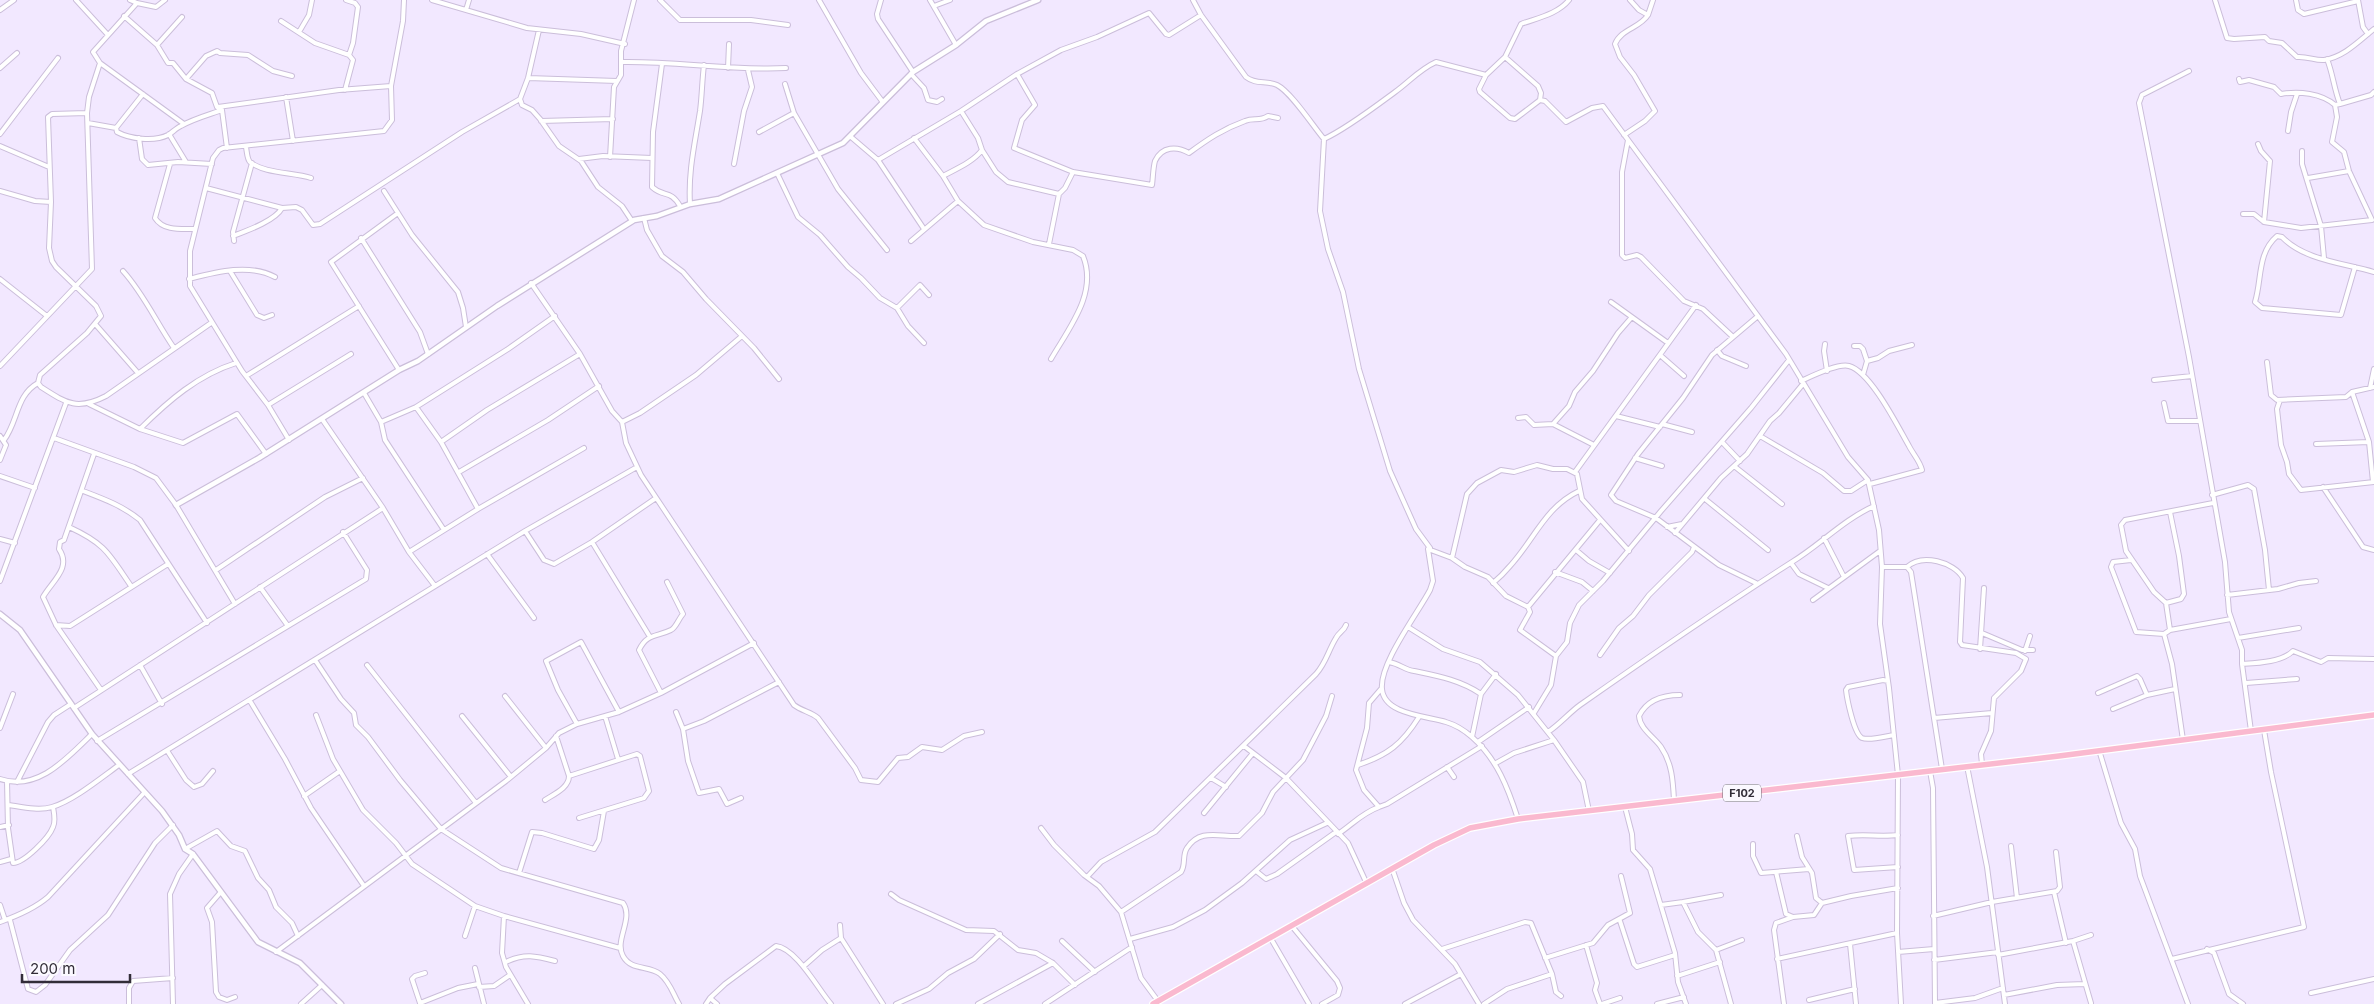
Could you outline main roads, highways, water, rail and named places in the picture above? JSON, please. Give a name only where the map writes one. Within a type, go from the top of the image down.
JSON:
[{"type":"main road","name":"F102","points":[[1156,1003],[1366,882],[1434,845],[1470,828],[1518,819],[1898,775],[2374,715]]}]
